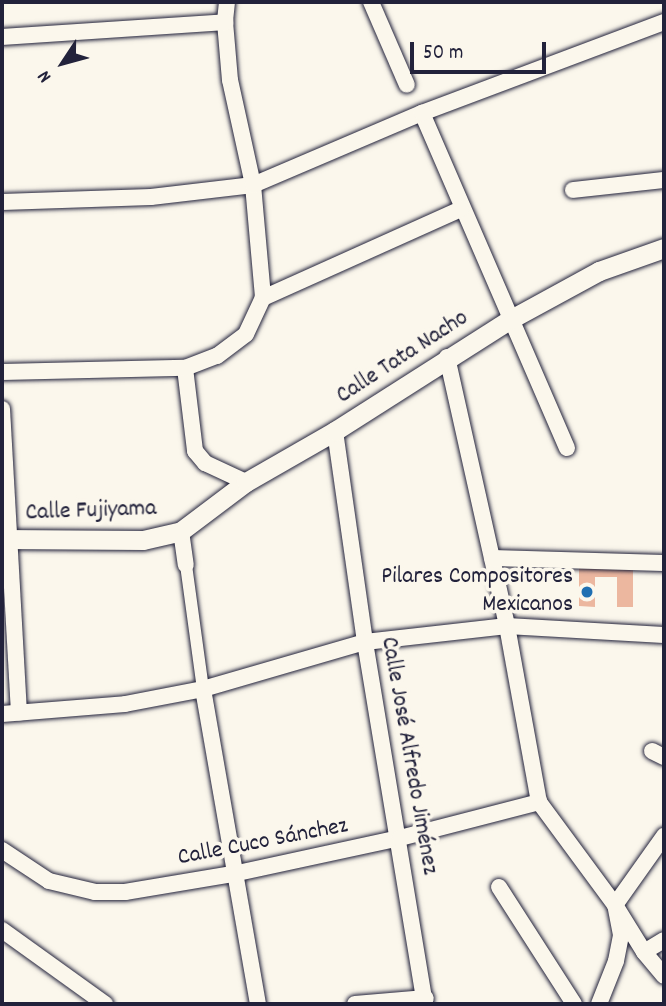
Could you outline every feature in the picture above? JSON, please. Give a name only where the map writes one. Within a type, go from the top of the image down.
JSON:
[{"type":"street","points":[[2,372],[185,368],[217,356],[246,334],[263,298],[253,185],[230,80],[225,22],[227,2]]},
{"type":"street","points":[[371,2],[407,85]]},
{"type":"street","points":[[2,37],[225,22]]},
{"type":"street","points":[[2,202],[151,197],[253,185],[422,114],[664,22]]},
{"type":"street","points":[[422,114],[567,449]]},
{"type":"street","points":[[573,190],[664,180]]},
{"type":"street","points":[[263,298],[461,209]]},
{"type":"street","name":"Calle Tata Nacho","points":[[181,531],[246,482],[334,431],[447,357],[511,319],[599,271],[664,248]]},
{"type":"street","points":[[447,357],[507,626],[540,802],[615,905],[644,952],[664,976]]},
{"type":"street","points":[[185,368],[195,451],[205,463],[246,482]]},
{"type":"street","points":[[2,409],[7,539],[19,713]]},
{"type":"street","name":"Calle José Alfredo Jiménez","points":[[334,431],[365,642],[426,1001]]},
{"type":"street","points":[[181,531],[202,689],[258,1004]]},
{"type":"street","name":"Calle Fujiyama","points":[[7,539],[143,540],[181,531]]},
{"type":"street","points":[[492,558],[664,564]]},
{"type":"street","points":[[2,713],[125,704],[202,689],[365,642],[507,626],[664,635]]},
{"type":"street","name":"Calle Cuco Sánchez","points":[[2,849],[49,881],[95,892],[125,892],[233,874],[400,838],[540,802]]},
{"type":"street","points":[[599,1004],[616,961],[621,935],[615,905],[664,836]]},
{"type":"street","points":[[499,887],[574,1004]]},
{"type":"street","points":[[2,930],[105,1004]]},
{"type":"street","points":[[644,952],[664,940]]},
{"type":"street","points":[[355,1004],[426,1001]]},
{"type":"building","name":"Pilares Compositores Mexicanos","points":[[579,557],[633,557],[633,607],[617,607],[617,577],[595,577],[595,607],[579,606]]},
{"type":"place","name":"Pilares Compositores Mexicanos","points":[[587,592]]}]
